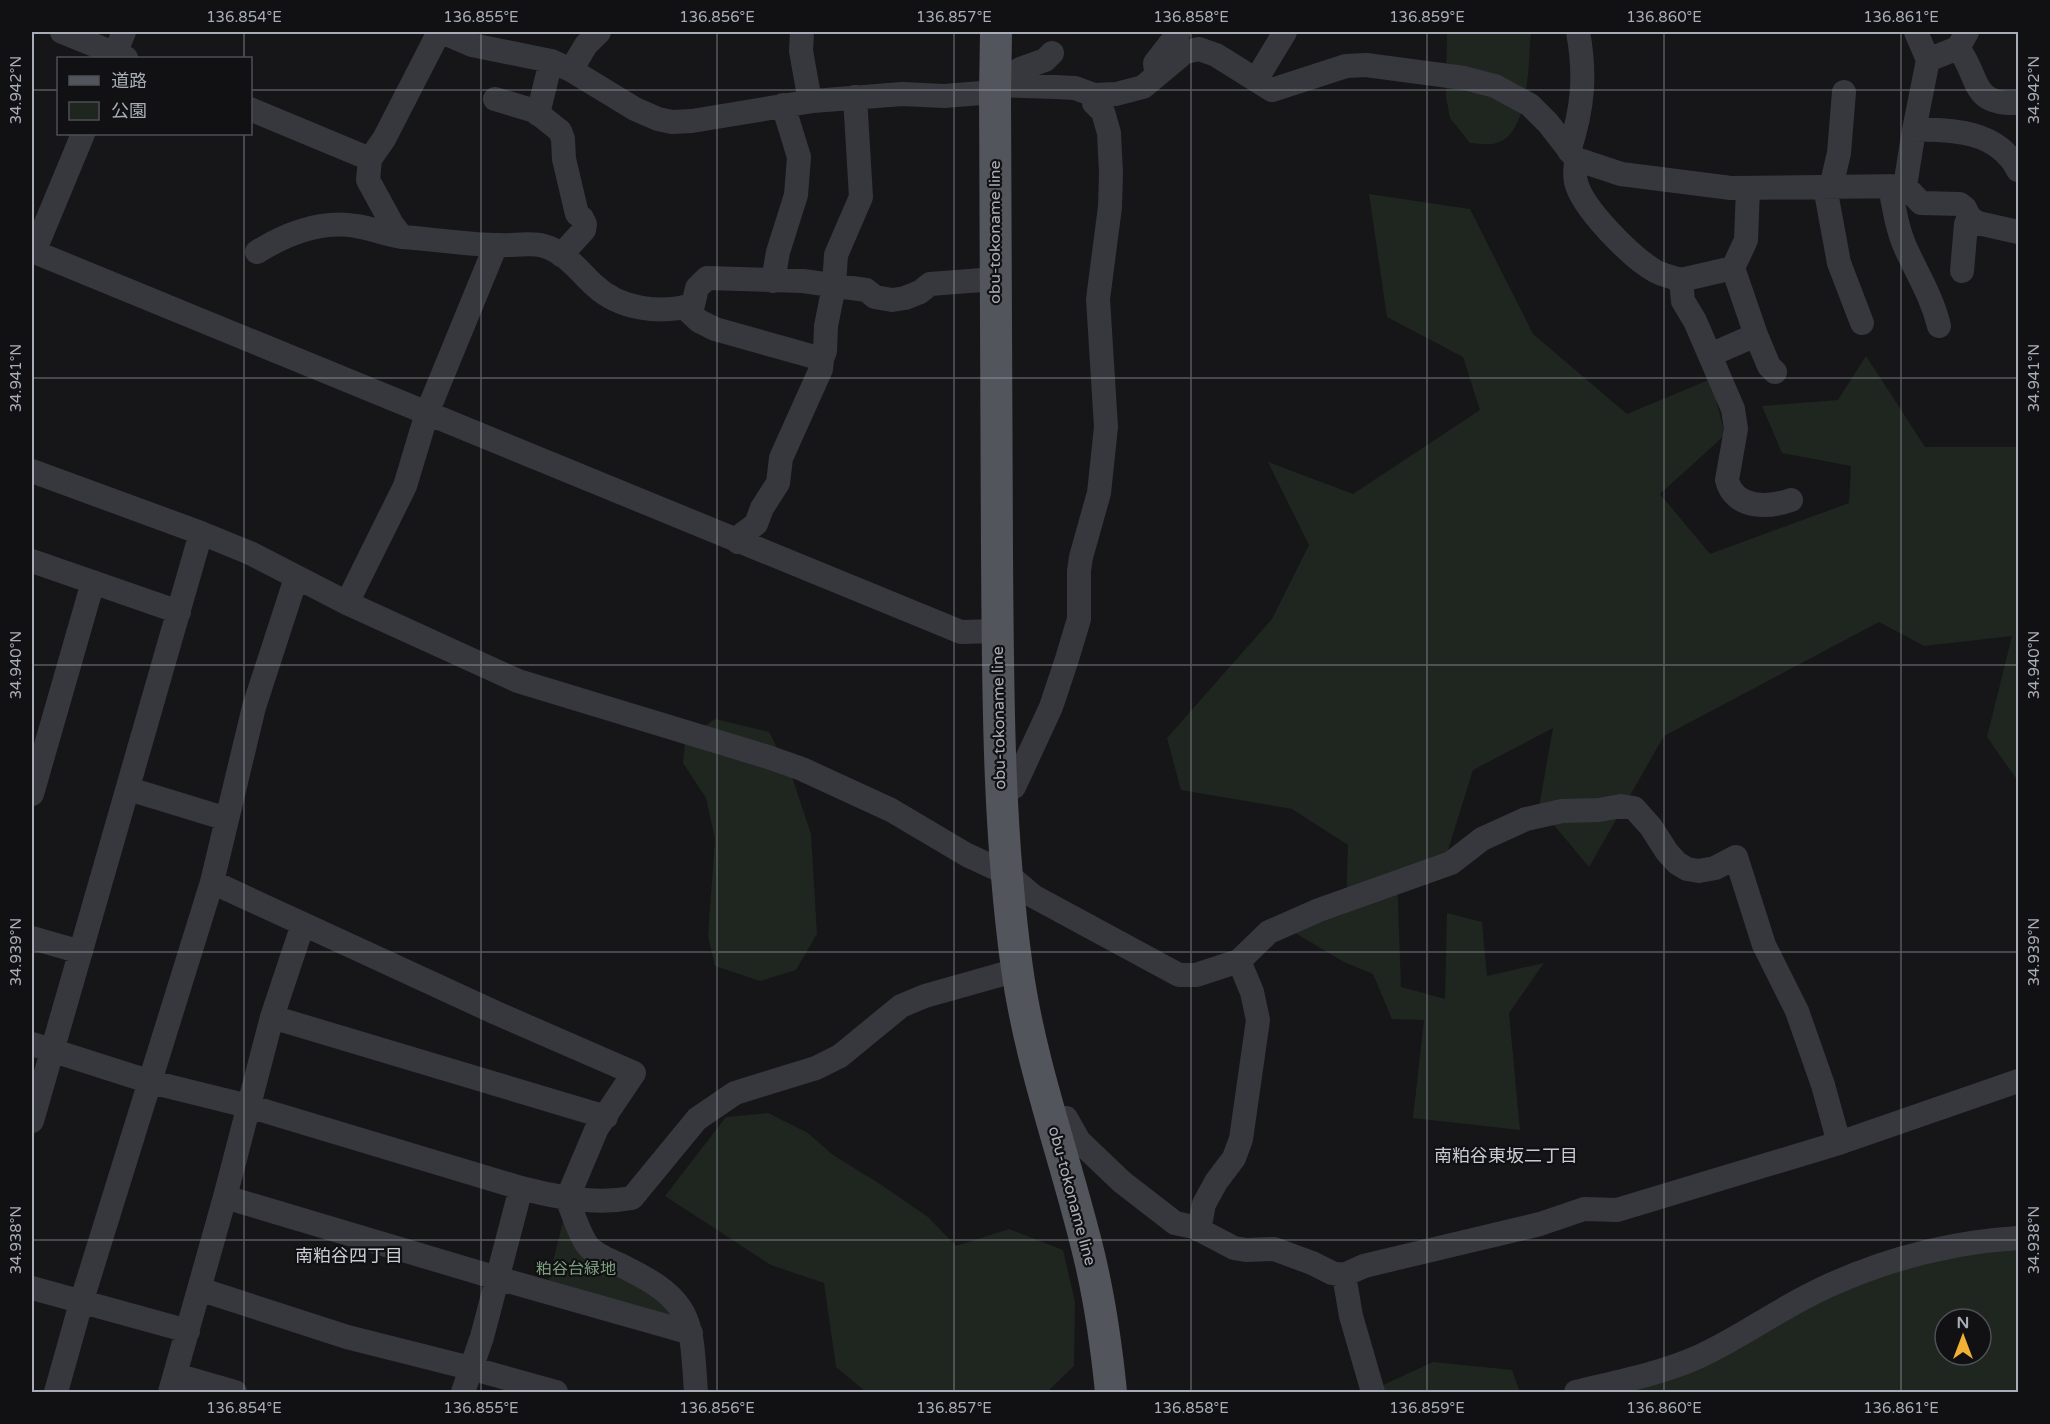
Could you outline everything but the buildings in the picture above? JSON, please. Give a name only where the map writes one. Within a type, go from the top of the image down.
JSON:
[{"type":"main road","name":"obu-tokoname line","points":[[996,32],[1000,87],[995,279],[998,631],[1000,793],[1006,873],[1017,970],[1029,1040],[1089,1254],[1105,1328],[1111,1392]]},
{"type":"street","points":[[62,32],[118,57],[124,32]]},
{"type":"street","points":[[402,237],[392,224],[368,180],[370,159],[384,139],[440,32],[472,45],[561,66],[635,110],[672,122],[692,121],[810,101],[902,94],[944,96],[1000,87],[1075,88],[1094,95],[1131,92],[1143,87],[1185,52],[1199,49],[1216,55],[1272,90],[1346,66],[1366,65],[1464,78],[1495,86],[1530,105],[1548,123],[1572,155],[1621,174],[1731,188],[1898,186],[1921,203],[1960,204],[1970,218],[1978,223],[2019,232]]},
{"type":"street","points":[[538,114],[561,66],[598,32]]},
{"type":"street","points":[[802,32],[801,51],[810,101]]},
{"type":"street","points":[[1256,80],[1285,32]]},
{"type":"street","points":[[1578,32],[1583,82],[1582,105],[1572,155],[1576,182],[1585,203],[1614,236],[1645,265],[1657,272],[1681,280],[1734,268]]},
{"type":"street","points":[[1916,32],[1928,60],[1914,130],[1898,186],[1897,227],[1935,307],[1939,326]]},
{"type":"street","points":[[1156,74],[1155,63],[1175,33]]},
{"type":"street","points":[[1928,60],[1962,40],[1965,58],[1981,93],[1990,101],[2019,104]]},
{"type":"street","points":[[1000,87],[1020,69],[1046,60],[1052,53]]},
{"type":"street","points":[[1844,93],[1839,153],[1828,187],[1839,263],[1862,323]]},
{"type":"street","points":[[1000,793],[1014,787],[1051,707],[1067,659],[1079,619],[1081,557],[1099,493],[1107,427],[1098,299],[1110,207],[1111,173],[1109,133],[1103,112],[1094,103],[1094,95]]},
{"type":"street","points":[[738,542],[740,536],[756,524],[762,508],[778,483],[781,458],[821,369],[834,286],[836,255],[861,196],[855,97]]},
{"type":"street","points":[[495,99],[538,114],[560,131],[577,214],[585,224],[584,230],[561,255]]},
{"type":"street","points":[[773,281],[778,252],[796,195],[799,157],[783,105]]},
{"type":"street","points":[[252,110],[370,159]]},
{"type":"street","points":[[1914,130],[1960,132],[1987,140],[2000,146],[2012,158],[2019,170]]},
{"type":"street","points":[[82,135],[33,251],[962,632],[998,631]]},
{"type":"street","points":[[1748,188],[1746,240],[1734,268],[1756,335],[1769,366],[1775,372]]},
{"type":"street","points":[[1962,271],[1966,224],[1970,218]]},
{"type":"street","points":[[257,252],[299,231],[328,226],[355,226],[390,236],[496,245],[544,245],[566,257],[597,288],[622,302],[644,309],[664,310],[693,304],[697,288],[707,278],[803,281],[866,290],[875,297],[892,300],[920,292],[930,284],[995,279]]},
{"type":"street","points":[[346,603],[405,486],[427,413],[496,245]]},
{"type":"street","points":[[1681,280],[1683,301],[1726,391],[1735,419],[1736,429],[1727,480],[1729,487],[1736,497],[1751,503],[1781,503],[1791,500]]},
{"type":"street","points":[[684,307],[699,321],[715,329],[822,358]]},
{"type":"street","points":[[1710,355],[1756,335]]},
{"type":"street","points":[[32,471],[250,553],[346,603],[518,681],[768,756],[802,769],[891,810],[967,855],[1006,873],[1033,896],[1179,975],[1204,974],[1239,961],[1269,932],[1319,910],[1450,863],[1482,839],[1526,819],[1562,811],[1599,810],[1621,806],[1634,808],[1651,827],[1667,852],[1677,863],[1687,869],[1699,871],[1716,868],[1736,856],[1764,945],[1797,1011],[1823,1085],[1839,1143]]},
{"type":"street","points":[[32,1121],[42,1048],[81,952],[201,533]]},
{"type":"street","points":[[32,561],[179,612]]},
{"type":"street","points":[[56,1392],[81,1303],[212,882],[254,706],[296,578]]},
{"type":"street","points":[[32,794],[93,582]]},
{"type":"street","points":[[129,789],[227,819]]},
{"type":"street","points":[[212,882],[494,1012],[634,1073],[597,1128],[567,1199],[588,1246],[662,1287],[682,1308],[691,1333],[696,1392]]},
{"type":"street","points":[[235,1392],[173,1384],[272,1017],[303,924]]},
{"type":"street","points":[[32,938],[81,952]]},
{"type":"street","points":[[1199,1230],[1204,1204],[1216,1182],[1234,1158],[1241,1139],[1258,1020],[1251,992],[1239,961]]},
{"type":"street","points":[[42,1048],[151,1082],[248,1106],[521,1188],[567,1199],[616,1201],[632,1198],[697,1119],[735,1093],[816,1068],[840,1056],[901,1006],[926,996],[1017,970]]},
{"type":"street","points":[[272,1017],[606,1117]]},
{"type":"street","points":[[1052,1120],[1066,1118],[1078,1141],[1122,1182],[1175,1223],[1199,1230],[1234,1248],[1274,1249],[1332,1273],[1344,1275],[1364,1266],[1540,1224],[1584,1209],[1617,1210],[1839,1143],[2019,1081]]},
{"type":"street","points":[[463,1392],[482,1338],[521,1188]]},
{"type":"street","points":[[225,1197],[691,1333]]},
{"type":"street","points":[[1576,1392],[1670,1368],[1696,1358],[1830,1285],[1892,1261],[1938,1248],[2019,1238]]},
{"type":"street","points":[[1344,1275],[1351,1316],[1373,1392]]},
{"type":"street","points":[[32,1288],[188,1331]]},
{"type":"street","points":[[199,1289],[347,1338],[471,1368],[556,1392]]},
{"type":"green space","points":[[1447,32],[1531,32],[1528,78],[1521,113],[1515,128],[1505,139],[1493,144],[1470,143],[1450,118],[1446,97]]},
{"type":"green space","points":[[1369,194],[1470,209],[1533,334],[1627,414],[1711,379],[1725,435],[1660,494],[1710,554],[1849,503],[1851,466],[1782,453],[1762,406],[1838,400],[1866,356],[1925,447],[2018,447],[2018,781],[1987,737],[2012,636],[1924,646],[1879,622],[1664,736],[1589,867],[1539,807],[1553,728],[1473,770],[1444,863],[1397,876],[1401,987],[1445,999],[1447,913],[1482,922],[1487,976],[1544,963],[1509,1013],[1520,1130],[1413,1118],[1424,1020],[1392,1019],[1373,974],[1344,962],[1292,931],[1346,913],[1348,845],[1292,809],[1181,790],[1167,738],[1272,619],[1309,545],[1268,462],[1353,494],[1480,410],[1463,357],[1387,317]]},
{"type":"green space","points":[[715,719],[769,732],[792,777],[811,834],[817,934],[796,970],[760,981],[715,966],[708,936],[715,839],[706,798],[683,763],[685,740]]},
{"type":"green space","points":[[768,1113],[808,1133],[833,1155],[928,1217],[956,1246],[1009,1229],[1063,1250],[1075,1302],[1074,1366],[1047,1392],[866,1392],[836,1367],[824,1283],[771,1265],[665,1196],[726,1117]]},
{"type":"green space","name":"粕谷台緑地","points":[[566,1209],[572,1225],[656,1292],[673,1319],[548,1282]]},
{"type":"green space","points":[[2018,1245],[2018,1392],[1619,1392],[1869,1275]]},
{"type":"green space","points":[[1433,1362],[1512,1370],[1520,1392],[1368,1392]]},
{"type":"district","name":"南粕谷東坂二丁目","points":[[1506,1156]]},
{"type":"district","name":"南粕谷四丁目","points":[[349,1256]]}]
